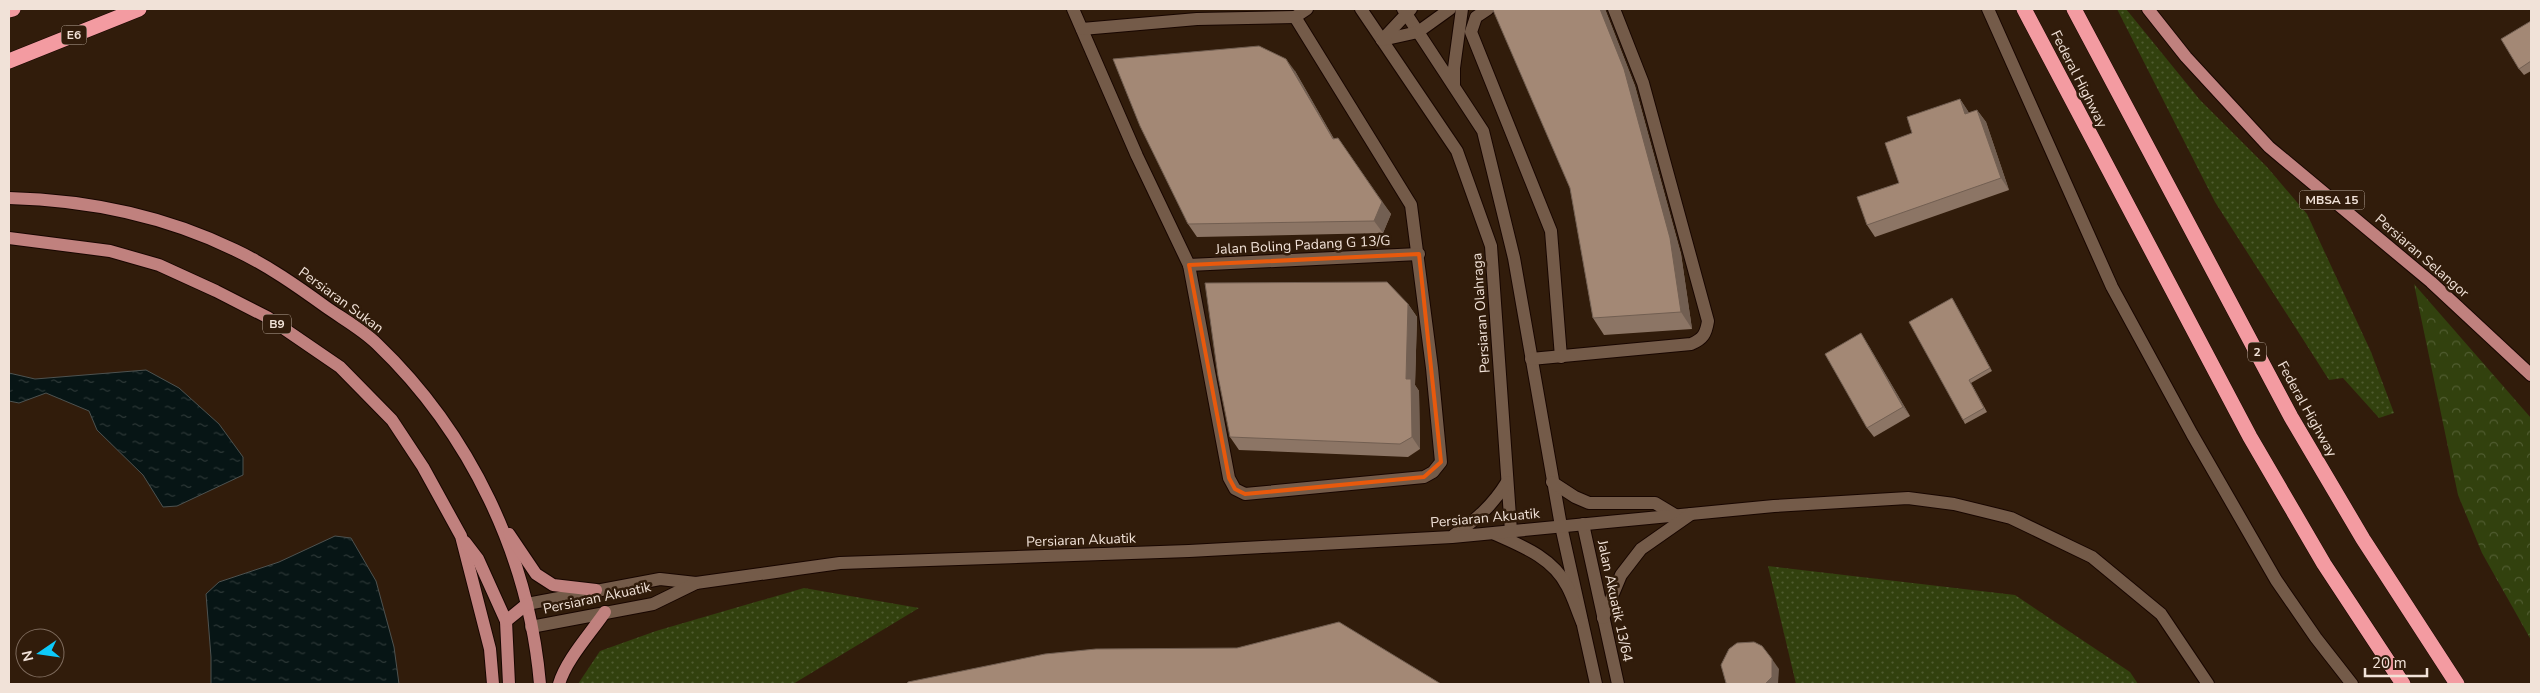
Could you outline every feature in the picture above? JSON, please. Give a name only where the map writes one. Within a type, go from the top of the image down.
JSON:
[{"type":"highway","name":"E6","points":[[9,61],[139,9]]},
{"type":"highway","name":"Federal Highway","points":[[2024,9],[2250,437],[2324,564],[2403,684]]},
{"type":"highway","name":"Federal Highway","points":[[2074,9],[2291,417],[2363,539],[2457,684]]},
{"type":"main road","name":"Persiaran Selangor","points":[[2148,9],[2186,57],[2269,146],[2431,282],[2531,376]]},
{"type":"main road","name":"Persiaran Sukan","points":[[9,198],[54,199],[125,212],[192,231],[288,280],[376,343],[436,409],[475,471],[500,521],[527,604],[540,684]]},
{"type":"main road","name":"B9","points":[[9,238],[110,251],[159,266],[216,290],[267,317],[340,367],[392,420],[423,467],[461,536],[490,649],[493,684]]},
{"type":"main road","points":[[500,521],[536,574],[553,585],[596,590]]},
{"type":"main road","points":[[461,536],[478,559],[506,621],[509,684]]},
{"type":"main road","points":[[506,621],[527,604]]},
{"type":"main road","points":[[559,684],[564,668],[605,612]]},
{"type":"main road","points":[[506,621],[531,627]]},
{"type":"street","points":[[1073,9],[1137,156],[1190,265],[1229,478],[1235,489],[1245,494],[1424,477],[1433,472],[1441,462],[1419,254],[1411,205],[1295,17]]},
{"type":"street","points":[[1082,29],[1195,14],[1295,17],[1307,9]]},
{"type":"street","name":"Persiaran Olahraga","points":[[1361,9],[1457,151],[1491,246],[1511,531]]},
{"type":"street","points":[[1382,40],[1418,32],[1450,9]]},
{"type":"street","points":[[1454,87],[1454,68],[1462,9]]},
{"type":"street","points":[[1488,9],[1476,17],[1471,32],[1550,232],[1561,357]]},
{"type":"street","points":[[1531,359],[1691,344],[1699,341],[1706,334],[1708,321],[1643,83],[1614,9]]},
{"type":"street","points":[[1988,9],[2116,296],[2192,434],[2276,580],[2316,638],[2352,684]]},
{"type":"street","points":[[1382,40],[1406,10],[1418,32],[1483,130],[1514,258],[1552,482],[1596,684]]},
{"type":"street","name":"Jalan Boling Padang G 13/G","points":[[1190,265],[1419,254]]},
{"type":"street","points":[[1452,537],[1477,520],[1496,500],[1507,482]]},
{"type":"street","points":[[1552,482],[1575,497],[1589,503],[1655,503],[1675,515]]},
{"type":"street","name":"Persiaran Akuatik","points":[[527,604],[660,579],[696,584],[840,563],[1189,551],[1452,537],[1774,506],[1908,498],[1954,504],[2011,518],[2092,557],[2161,614],[2208,684]]},
{"type":"street","points":[[1603,618],[1621,575],[1641,549],[1691,514]]},
{"type":"street","name":"Jalan Akuatik 13/64","points":[[1583,524],[1618,684]]},
{"type":"street","points":[[1493,533],[1529,550],[1550,565],[1567,585],[1582,622]]},
{"type":"street","name":"Persiaran Akuatik","points":[[531,627],[653,604],[696,584]]},
{"type":"highlighted area","points":[[1419,254],[1441,462],[1424,477],[1245,494],[1235,489],[1229,478],[1189,265]]},
{"type":"green space","points":[[2117,9],[2126,9],[2200,100],[2267,167],[2307,214],[2371,352],[2394,413],[2379,418],[2343,378],[2329,380],[2215,202]]},
{"type":"green space","points":[[2414,284],[2531,418],[2531,640],[2482,553],[2458,495]]},
{"type":"green space","points":[[1768,566],[2015,595],[2130,672],[2138,684],[1796,684]]},
{"type":"green space","points":[[804,588],[919,608],[793,684],[578,684],[600,651],[656,631]]},
{"type":"water","points":[[146,370],[179,388],[219,424],[243,457],[243,475],[177,506],[163,507],[143,475],[97,430],[89,411],[46,393],[19,403],[9,401],[9,373],[35,379]]},
{"type":"water","points":[[335,536],[351,538],[376,581],[394,647],[399,684],[211,684],[206,594],[219,582],[279,562]]},
{"type":"building","points":[[1600,9],[1624,69],[1670,238],[1681,312],[1593,318],[1570,188],[1493,10]]},
{"type":"building","points":[[2531,21],[2531,61],[2519,69],[2501,39]]},
{"type":"building","points":[[1259,46],[1286,59],[1333,139],[1338,138],[1382,202],[1374,221],[1188,224],[1140,126],[1113,59]]},
{"type":"building","points":[[1960,99],[1965,114],[1977,110],[2001,178],[1867,225],[1857,197],[1899,183],[1885,143],[1912,133],[1907,117]]},
{"type":"building","points":[[1387,282],[1408,304],[1406,379],[1411,379],[1412,437],[1400,444],[1230,437],[1218,376],[1205,283]]},
{"type":"building","points":[[1952,298],[1990,368],[1969,380],[1984,408],[1963,420],[1909,322]]},
{"type":"building","points":[[1861,333],[1903,407],[1867,428],[1825,354]]},
{"type":"building","points":[[1339,622],[1441,684],[907,684],[908,682],[1045,654],[1096,649],[1237,648]]},
{"type":"building","points":[[1754,642],[1762,646],[1772,659],[1772,677],[1765,684],[1726,683],[1721,665],[1729,649],[1737,643]]}]
